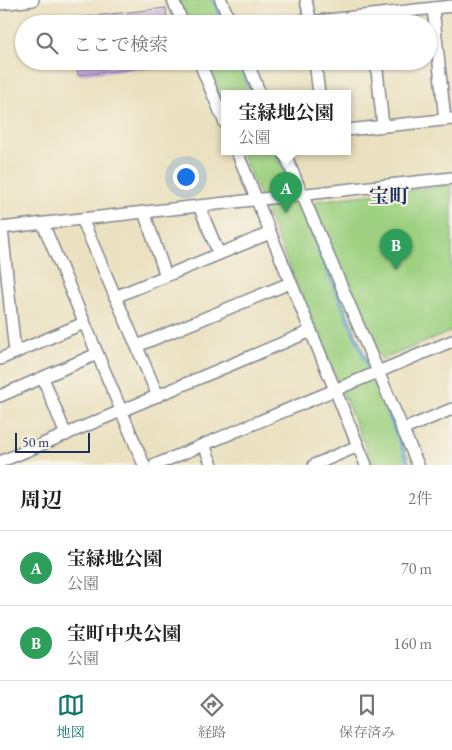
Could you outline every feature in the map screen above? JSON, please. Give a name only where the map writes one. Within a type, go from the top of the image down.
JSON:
[{"type":"street","points":[[0,4],[33,0]]},
{"type":"street","points":[[173,0],[179,15]]},
{"type":"street","points":[[221,0],[227,15]]},
{"type":"street","points":[[306,0],[309,15]]},
{"type":"street","points":[[394,15],[452,6]]},
{"type":"street","points":[[433,8],[434,15]]},
{"type":"street","points":[[351,130],[449,119],[437,36]]},
{"type":"street","points":[[203,70],[221,113]]},
{"type":"street","points":[[251,70],[258,90]]},
{"type":"street","points":[[316,70],[319,90]]},
{"type":"street","points":[[377,70],[383,126]]},
{"type":"street","points":[[238,155],[366,465]]},
{"type":"street","points":[[285,155],[418,465]]},
{"type":"street","points":[[15,353],[1,228],[452,178]]},
{"type":"street","points":[[199,206],[219,254]]},
{"type":"street","points":[[144,212],[166,276]]},
{"type":"street","points":[[82,219],[158,396]]},
{"type":"street","points":[[43,224],[144,465]]},
{"type":"street","points":[[115,297],[270,233]]},
{"type":"street","points":[[136,346],[290,283]]},
{"type":"street","points":[[0,359],[84,323]]},
{"type":"street","points":[[0,462],[311,331]]},
{"type":"street","points":[[155,465],[452,341]]},
{"type":"street","points":[[0,396],[98,354]]},
{"type":"street","points":[[43,378],[66,435]]},
{"type":"street","points":[[402,430],[452,409]]},
{"type":"street","points":[[204,445],[212,465]]},
{"type":"street","points":[[314,465],[358,446]]},
{"type":"green space","points":[[177,0],[216,0],[222,15],[183,15]]},
{"type":"green space","points":[[207,70],[246,70],[254,90],[221,90],[221,104]]},
{"type":"green space","points":[[242,155],[281,155],[411,465],[373,465]]},
{"type":"green space","points":[[452,185],[452,331],[383,359],[378,355],[313,208],[316,201]]},
{"type":"building","points":[[166,8],[167,15],[102,15]]},
{"type":"building","points":[[77,70],[124,70],[78,75]]},
{"type":"waterway","points":[[213,0],[219,15]]},
{"type":"waterway","points":[[243,70],[250,90]]},
{"type":"waterway","points":[[278,155],[292,187]]},
{"type":"waterway","points":[[299,204],[368,367]]},
{"type":"waterway","points":[[375,383],[409,465]]},
{"type":"place","name":"宝緑地公園","points":[[286,213]]},
{"type":"place","name":"宝町中央公園","points":[[396,270]]},
{"type":"district","name":"宝町","points":[[389,196]]}]
